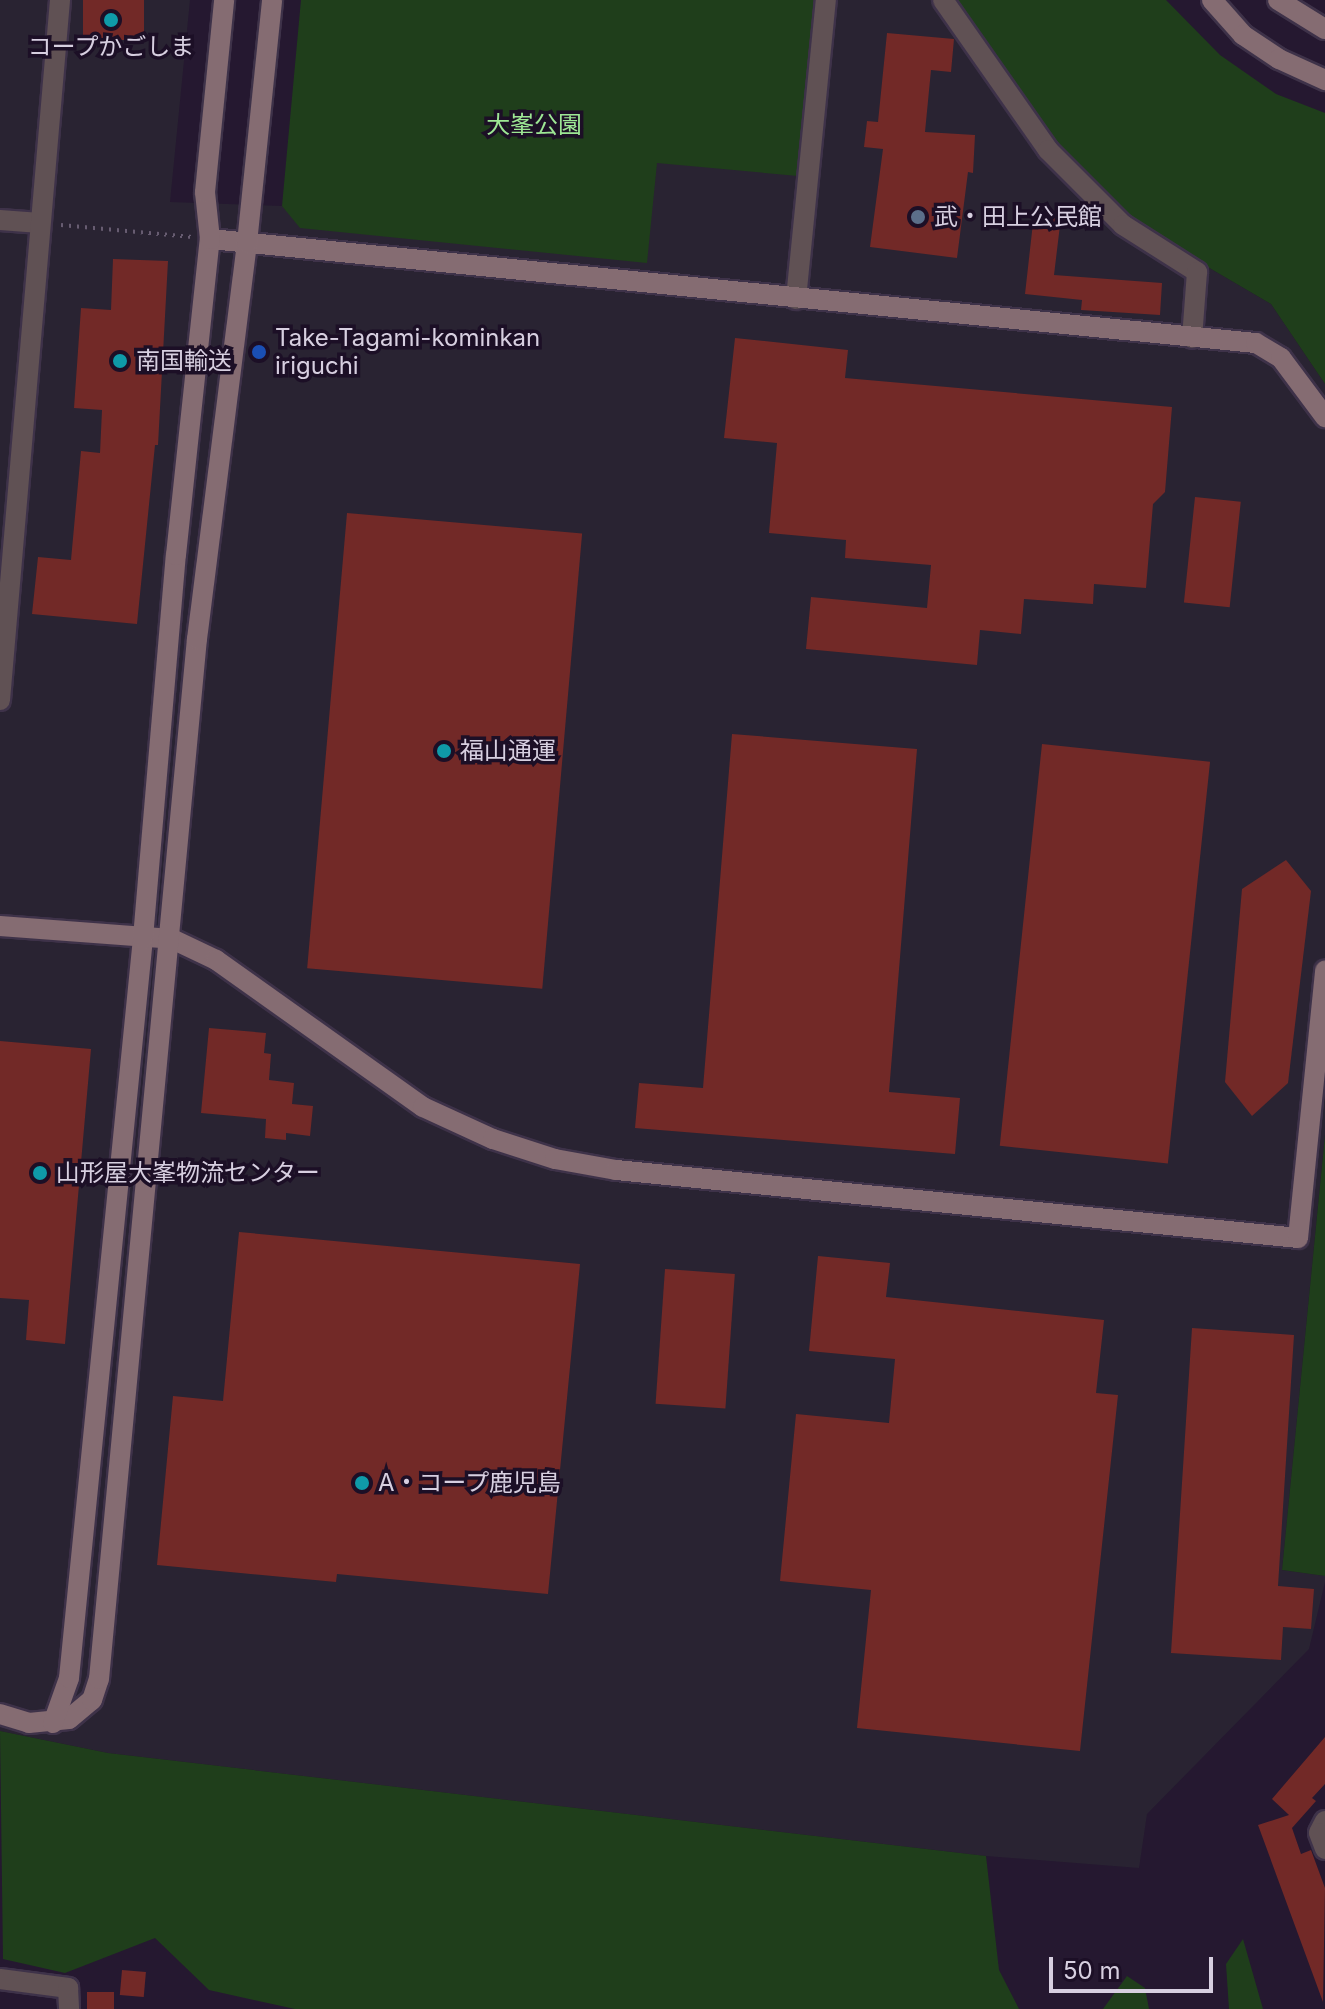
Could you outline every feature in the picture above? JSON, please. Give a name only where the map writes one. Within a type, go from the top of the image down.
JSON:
[{"type":"street","points":[[0,700],[6,581],[60,0]]},
{"type":"street","points":[[53,1723],[69,1678],[143,938],[176,555],[210,239],[205,192],[224,0]]},
{"type":"street","points":[[0,1714],[29,1723],[69,1719],[92,1700],[99,1679],[172,939],[197,639],[247,243],[272,0]]},
{"type":"street","points":[[796,299],[826,0]]},
{"type":"street","points":[[943,0],[1048,150],[1123,225],[1197,272],[1192,338]]},
{"type":"street","points":[[1212,0],[1243,35],[1279,59],[1325,80]]},
{"type":"street","points":[[1278,0],[1325,29]]},
{"type":"street","points":[[0,220],[40,223]]},
{"type":"street","points":[[210,239],[1256,343],[1281,358],[1325,417]]},
{"type":"street","points":[[0,926],[172,939],[216,960],[423,1107],[493,1139],[555,1159],[616,1170],[1298,1238],[1325,970]]},
{"type":"street","points":[[1325,1821],[1319,1833],[1325,1849]]},
{"type":"street","points":[[0,1979],[68,1988],[69,2009]]},
{"type":"path","points":[[40,223],[210,239]]},
{"type":"shaded area","points":[[0,0],[190,0],[170,202],[282,206],[289,210],[331,0],[955,0],[1129,221],[1271,304],[1325,384],[1325,1135],[1282,1570],[1325,1576],[1325,1582],[1309,1649],[1147,1814],[1139,1868],[986,1856],[108,1753],[0,1731]]},
{"type":"green space","name":"大峯公園","points":[[301,0],[815,0],[798,176],[657,163],[647,263],[300,228],[282,206]]},
{"type":"green space","points":[[955,0],[1166,0],[1220,55],[1276,94],[1325,113],[1325,384],[1271,304],[1129,221],[1051,139]]},
{"type":"green space","points":[[1325,1135],[1325,1576],[1282,1570]]},
{"type":"green space","points":[[0,1731],[108,1753],[986,1856],[999,1970],[1019,2009],[295,2009],[209,1990],[155,1938],[65,1973],[3,1959]]},
{"type":"green space","points":[[1243,1939],[1263,2009],[1229,2009],[1226,1964]]},
{"type":"green space","points":[[1127,1976],[1145,1988],[1149,2009],[1103,2009]]},
{"type":"building","name":"コープかごしま","points":[[83,0],[144,0],[144,40],[83,40]]},
{"type":"building","points":[[887,33],[954,39],[951,72],[931,70],[925,132],[975,135],[973,173],[968,172],[957,258],[870,247],[883,149],[864,147],[867,121],[878,122]]},
{"type":"building","points":[[1034,214],[1061,217],[1054,275],[1162,283],[1160,315],[1081,310],[1082,300],[1025,294]]},
{"type":"building","points":[[113,259],[168,261],[158,445],[155,445],[137,624],[32,614],[38,557],[71,560],[81,451],[100,453],[102,410],[74,408],[81,308],[111,310]]},
{"type":"building","points":[[735,338],[848,350],[845,378],[1172,407],[1165,492],[1153,504],[1146,588],[1094,584],[1093,604],[1024,599],[1021,634],[980,630],[977,665],[806,649],[811,597],[927,608],[931,565],[845,558],[846,540],[769,533],[777,443],[724,438]]},
{"type":"building","points":[[1195,497],[1241,502],[1230,607],[1184,602]]},
{"type":"building","name":"福山通運","points":[[347,513],[582,534],[542,989],[307,968]]},
{"type":"building","points":[[732,734],[917,749],[889,1092],[960,1098],[955,1154],[635,1128],[639,1083],[703,1088]]},
{"type":"building","points":[[1042,744],[1210,762],[1168,1163],[1000,1146]]},
{"type":"building","points":[[1286,860],[1311,891],[1288,1083],[1252,1116],[1225,1082],[1242,889]]},
{"type":"building","points":[[209,1028],[266,1033],[264,1053],[271,1054],[269,1080],[294,1083],[292,1104],[313,1106],[310,1136],[286,1133],[286,1140],[265,1138],[266,1119],[201,1113]]},
{"type":"building","name":"山形屋大峯物流センター","points":[[0,1041],[91,1049],[65,1344],[26,1340],[29,1300],[0,1298]]},
{"type":"building","name":"A・コープ鹿児島","points":[[239,1232],[580,1264],[548,1594],[337,1574],[336,1582],[157,1565],[173,1396],[223,1401]]},
{"type":"building","points":[[818,1256],[890,1263],[886,1297],[1104,1320],[1096,1393],[1118,1395],[1080,1751],[857,1728],[871,1590],[780,1581],[796,1414],[889,1423],[895,1359],[809,1351]]},
{"type":"building","points":[[665,1269],[735,1274],[725,1409],[656,1404]]},
{"type":"building","points":[[1192,1328],[1294,1335],[1278,1586],[1314,1589],[1311,1629],[1283,1627],[1281,1660],[1171,1653]]},
{"type":"building","points":[[1325,1737],[1325,1784],[1312,1798],[1316,1801],[1292,1828],[1301,1854],[1311,1850],[1325,1888],[1323,2002],[1258,1825],[1289,1815],[1272,1799]]},
{"type":"building","points":[[122,1970],[146,1972],[144,1997],[120,1995]]},
{"type":"building","points":[[87,1992],[114,1992],[114,2009],[87,2009]]},
{"type":"place","name":"コープかごしま","points":[[111,20]]},
{"type":"place","name":"武・田上公民館","points":[[918,217]]},
{"type":"place","name":"Take-Tagami-kominkan iriguchi","points":[[259,352]]},
{"type":"place","name":"南国輸送","points":[[120,361]]},
{"type":"place","name":"福山通運","points":[[444,751]]},
{"type":"place","name":"山形屋大峯物流センター","points":[[40,1173]]},
{"type":"place","name":"A・コープ鹿児島","points":[[362,1483]]}]
